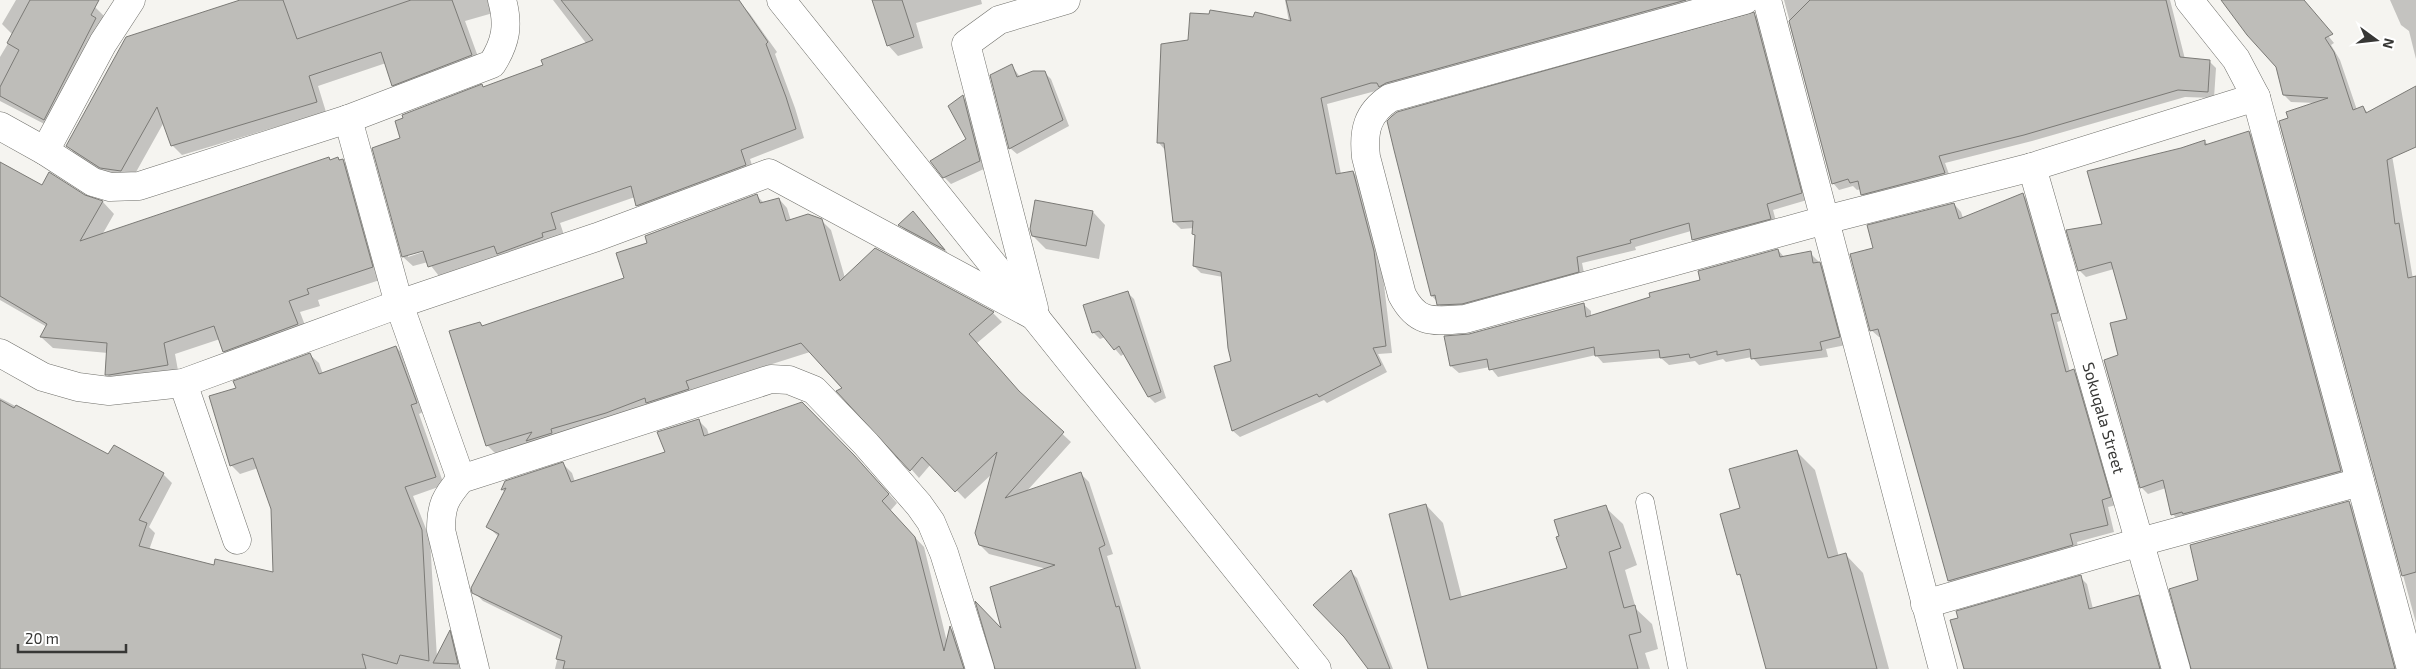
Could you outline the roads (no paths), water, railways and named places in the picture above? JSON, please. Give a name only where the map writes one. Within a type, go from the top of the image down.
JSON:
[{"type":"street","points":[[45,151],[103,44],[131,0]]},
{"type":"street","points":[[0,126],[45,151],[93,182],[110,187],[139,186],[348,119],[492,64],[505,40],[507,22],[502,0]]},
{"type":"street","points":[[781,0],[1036,317],[1232,566],[1317,669]]},
{"type":"street","points":[[1036,317],[966,44],[996,10],[1066,0]]},
{"type":"street","points":[[1745,0],[1390,98],[1380,104],[1366,123],[1364,138],[1366,157],[1402,295],[1412,312],[1421,318],[1465,319],[1825,220],[2032,167],[2256,97]]},
{"type":"street","points":[[1767,0],[1943,669]]},
{"type":"street","points":[[2188,0],[2236,59],[2256,97],[2411,669]]},
{"type":"street","points":[[348,119],[399,304],[460,479]]},
{"type":"street","name":"Sokuqala Street","points":[[2032,167],[2176,669]]},
{"type":"street","points":[[0,354],[43,377],[78,387],[109,391],[183,383],[399,304],[597,238],[769,173],[1036,317]]},
{"type":"street","points":[[475,669],[441,530],[441,513],[446,498],[460,479],[771,379],[801,383],[814,390],[866,444],[931,522],[944,553],[980,669]]},
{"type":"street","points":[[183,383],[237,540]]},
{"type":"street","points":[[1925,604],[2140,542],[2360,482]]},
{"type":"lane","points":[[1645,502],[1678,669]]}]
